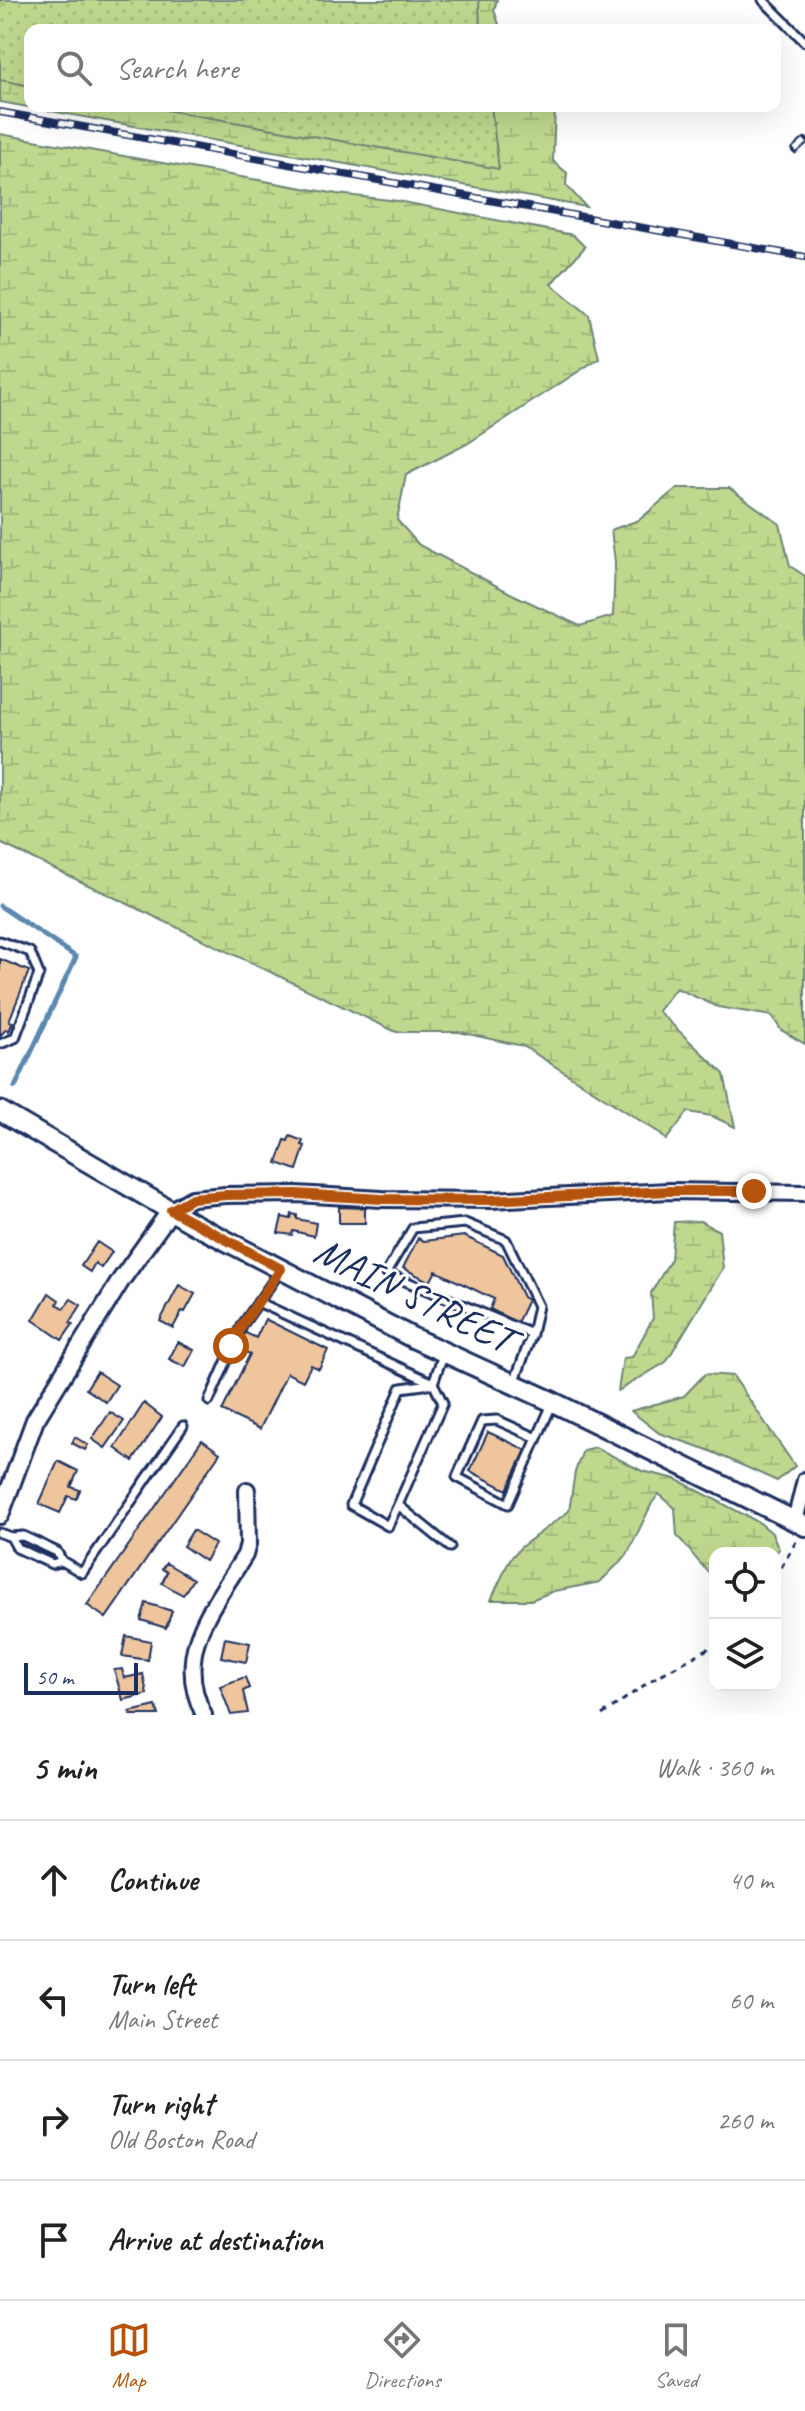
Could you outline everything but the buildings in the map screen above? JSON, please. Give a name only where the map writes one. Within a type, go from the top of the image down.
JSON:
[{"type":"main road","name":"MAIN STREET","points":[[0,1111],[171,1210],[281,1269],[444,1352],[553,1402],[799,1529]]},
{"type":"street","points":[[0,1515],[35,1420],[121,1280],[171,1210],[192,1198],[296,1194],[382,1199],[463,1199],[669,1191],[805,1193]]},
{"type":"street","points":[[799,1529],[805,1480]]},
{"type":"street","points":[[204,1715],[193,1687],[195,1642],[205,1618],[245,1555],[248,1544],[247,1490]]},
{"type":"lane","points":[[763,0],[805,42]]},
{"type":"lane","points":[[0,941],[30,952],[39,974],[15,1038],[0,1044]]},
{"type":"lane","points":[[463,1199],[465,1223]]},
{"type":"lane","points":[[513,1384],[532,1334],[538,1306],[506,1240],[465,1223],[413,1228],[386,1273],[532,1334]]},
{"type":"lane","points":[[209,1401],[231,1346],[281,1269]]},
{"type":"lane","points":[[258,1302],[433,1383],[443,1403],[388,1526],[351,1505],[401,1388],[433,1383]]},
{"type":"lane","points":[[433,1383],[444,1352]]},
{"type":"lane","points":[[537,1438],[497,1420],[482,1421],[457,1477],[508,1504],[553,1402]]},
{"type":"lane","points":[[0,1533],[11,1537],[23,1536],[57,1552],[62,1561],[82,1573],[183,1426]]},
{"type":"lane","points":[[398,1505],[450,1547]]},
{"type":"lane","points":[[11,1537],[17,1548],[52,1564],[62,1561]]},
{"type":"path","points":[[781,1566],[799,1529]]},
{"type":"path","points":[[602,1715],[653,1679],[709,1648]]},
{"type":"green space","points":[[0,0],[497,0],[494,10],[499,24],[24,24],[24,106],[0,102]]},
{"type":"green space","points":[[0,0],[479,0],[480,24],[24,24],[24,85],[0,80]]},
{"type":"green space","points":[[56,112],[555,112],[553,161],[567,173],[566,185],[586,207]]},
{"type":"green space","points":[[178,112],[492,112],[499,169]]},
{"type":"green space","points":[[0,134],[337,194],[398,201],[573,235],[585,247],[551,284],[589,315],[599,358],[467,444],[406,475],[397,520],[419,545],[580,626],[613,616],[615,562],[611,530],[639,520],[677,488],[729,488],[780,524],[790,566],[805,576],[805,1044],[781,1030],[772,1016],[718,1007],[676,988],[658,1011],[724,1074],[735,1127],[712,1116],[688,1112],[666,1140],[523,1046],[459,1032],[396,1032],[0,843]]},
{"type":"green space","points":[[700,1221],[719,1231],[723,1268],[666,1362],[618,1391],[623,1358],[632,1357],[653,1318],[651,1293],[671,1259],[674,1222]]},
{"type":"green space","points":[[705,1374],[733,1376],[795,1466],[777,1481],[708,1450],[659,1433],[631,1411],[684,1396]]},
{"type":"green space","points":[[595,1447],[642,1471],[676,1479],[760,1523],[772,1533],[778,1547],[709,1547],[709,1572],[677,1536],[675,1508],[659,1494],[627,1555],[600,1582],[554,1591],[531,1600],[491,1600],[510,1559],[569,1511],[575,1472],[583,1450]]},
{"type":"waterway","points":[[0,906],[76,957],[15,1087]]},
{"type":"railway","points":[[0,112],[805,257]]},
{"type":"railway","points":[[795,150],[805,141]]},
{"type":"route","points":[[231,1346],[281,1269],[171,1210],[192,1198],[296,1194],[491,1200],[669,1191],[754,1191]]}]
